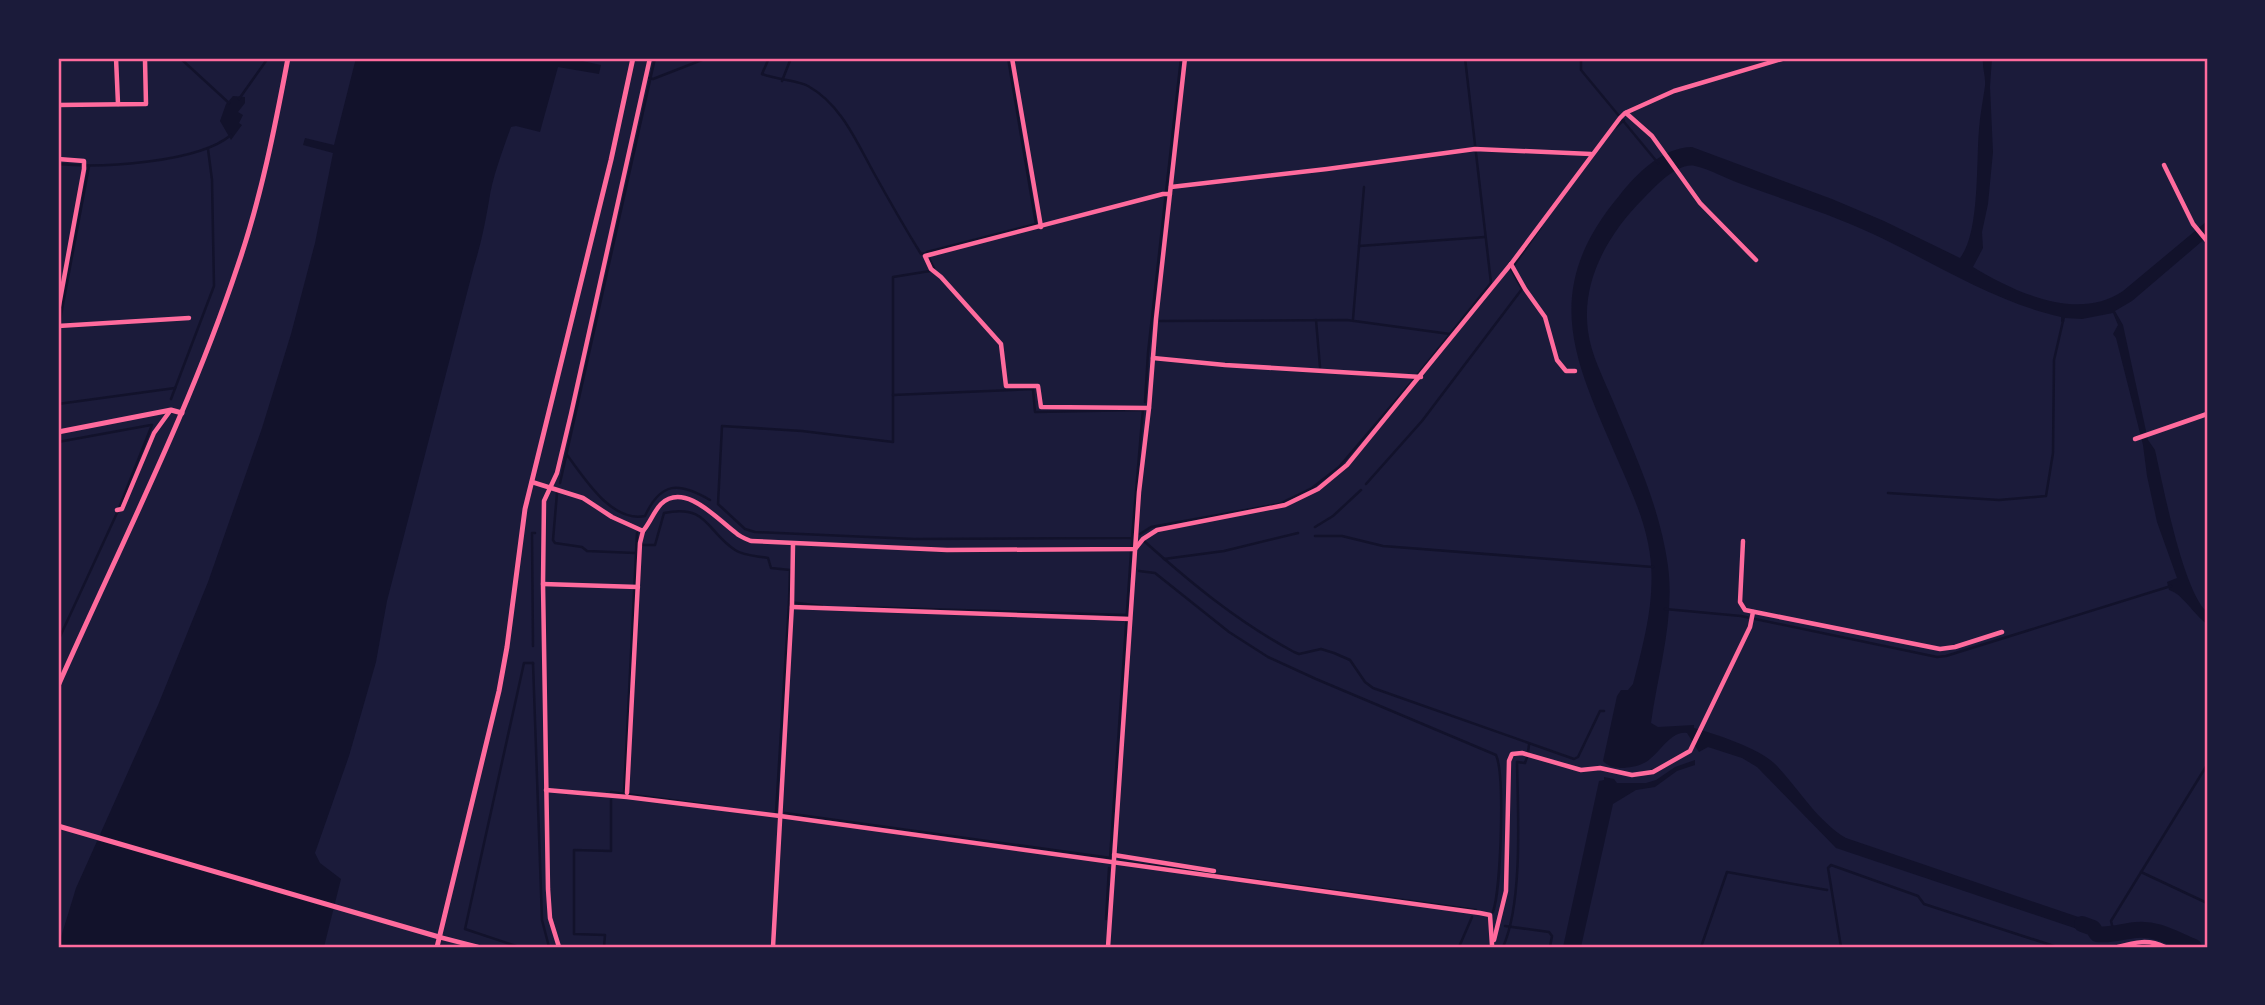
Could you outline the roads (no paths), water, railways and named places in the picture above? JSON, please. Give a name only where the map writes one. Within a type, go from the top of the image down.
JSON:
[{"type":"street","points":[[116,58],[118,104]]},
{"type":"street","points":[[58,686],[183,413],[239,263],[262,178],[288,58]]},
{"type":"street","points":[[437,947],[499,691],[525,509],[611,160],[633,58]]},
{"type":"street","points":[[559,947],[550,918],[543,584],[544,501],[557,473],[650,58]]},
{"type":"street","points":[[1013,58],[1041,227]]},
{"type":"street","points":[[1108,947],[1132,549],[1149,408],[1166,194],[1171,187],[1185,58]]},
{"type":"street","points":[[627,793],[636,587],[643,531],[662,503],[671,498],[680,498],[711,511],[736,534],[751,541],[947,550],[1132,549],[1157,530],[1272,509],[1295,501],[1318,489],[1347,464],[1513,265],[1591,154],[1622,115],[1674,91],[1785,58]]},
{"type":"street","points":[[58,105],[146,104],[145,60]]},
{"type":"street","points":[[1622,115],[1631,115],[1652,136],[1717,223],[1756,260]]},
{"type":"street","points":[[1171,187],[1476,149],[1591,154]]},
{"type":"street","points":[[58,159],[84,161],[58,311]]},
{"type":"street","points":[[2164,165],[2193,223],[2207,241]]},
{"type":"street","points":[[1149,408],[1041,407],[1038,386],[1006,386],[1001,344],[931,268],[925,256],[1166,194]]},
{"type":"street","points":[[1513,265],[1525,289],[1545,317],[1558,360],[1566,371],[1575,371]]},
{"type":"street","points":[[59,326],[190,318]]},
{"type":"street","points":[[1153,358],[1225,365],[1418,376]]},
{"type":"street","points":[[58,432],[171,410],[183,413]]},
{"type":"street","points":[[119,510],[154,433],[171,410]]},
{"type":"street","points":[[2135,439],[2207,414]]},
{"type":"street","points":[[532,482],[583,498],[612,517],[643,531]]},
{"type":"street","points":[[1743,541],[1740,602],[1745,610],[1753,613],[1940,649],[1955,647],[2001,632]]},
{"type":"street","points":[[773,947],[793,544]]},
{"type":"street","points":[[543,584],[636,587]]},
{"type":"street","points":[[792,604],[1127,619]]},
{"type":"street","points":[[1491,946],[1506,891],[1512,754],[1522,753],[1581,770],[1605,769],[1632,775],[1653,772],[1690,751],[1751,623],[1753,613]]},
{"type":"street","points":[[546,790],[780,816],[1480,913],[1490,915],[1491,946]]},
{"type":"street","points":[[58,826],[478,947]]},
{"type":"street","points":[[1114,855],[1214,871]]},
{"type":"street","points":[[2118,947],[2140,942],[2156,943],[2165,947]]},
{"type":"waterway","points":[[180,58],[229,103]]},
{"type":"waterway","points":[[239,99],[268,58]]},
{"type":"waterway","points":[[560,483],[655,58]]},
{"type":"waterway","points":[[649,78],[653,79],[707,58]]},
{"type":"waterway","points":[[769,58],[762,74],[808,86],[830,103],[839,114],[921,254],[927,253]]},
{"type":"waterway","points":[[782,81],[791,58]]},
{"type":"waterway","points":[[927,252],[1036,224],[1008,58]]},
{"type":"waterway","points":[[1145,402],[1148,353],[1181,58]]},
{"type":"waterway","points":[[1140,534],[1151,527],[1279,504],[1312,488],[1339,467],[1491,283],[1465,58]]},
{"type":"waterway","points":[[1581,58],[1581,70],[1658,163]]},
{"type":"waterway","points":[[1616,127],[1624,120]]},
{"type":"waterway","points":[[58,164],[123,164],[173,158],[196,152],[231,135]]},
{"type":"waterway","points":[[171,399],[214,286],[212,180],[208,149]]},
{"type":"waterway","points":[[58,331],[89,166]]},
{"type":"waterway","points":[[1353,319],[1364,187]]},
{"type":"waterway","points":[[1366,484],[1422,421],[1522,289],[1511,269],[1541,227]]},
{"type":"waterway","points":[[1359,246],[1485,237]]},
{"type":"waterway","points":[[929,258],[934,268]]},
{"type":"waterway","points":[[930,271],[893,277],[893,442],[802,431],[722,426],[718,504],[745,529],[755,532],[914,539],[1132,538],[1143,409]]},
{"type":"waterway","points":[[1316,320],[1320,367]]},
{"type":"waterway","points":[[1160,321],[1347,320],[1450,334]]},
{"type":"waterway","points":[[1888,493],[1999,500],[2046,496],[2053,453],[2054,360],[2063,321]]},
{"type":"waterway","points":[[58,404],[175,388]]},
{"type":"waterway","points":[[893,395],[1033,389],[1035,412],[1143,410]]},
{"type":"waterway","points":[[58,442],[151,425]]},
{"type":"waterway","points":[[58,641],[117,513],[152,425]]},
{"type":"waterway","points":[[567,455],[590,486],[621,513],[645,516],[658,496],[672,488],[689,490],[710,500]]},
{"type":"waterway","points":[[1315,527],[1333,516],[1361,490]]},
{"type":"waterway","points":[[557,493],[553,540],[555,543],[582,547],[587,551],[635,553]]},
{"type":"waterway","points":[[643,545],[655,545],[664,513],[690,512],[705,521],[735,550],[746,555],[768,558],[771,568],[790,570],[789,602],[822,606]]},
{"type":"waterway","points":[[533,646],[532,533],[535,533]]},
{"type":"waterway","points":[[624,793],[637,533]]},
{"type":"waterway","points":[[1164,559],[1224,551],[1298,533]]},
{"type":"waterway","points":[[1315,536],[1342,536],[1383,546],[1653,567]]},
{"type":"waterway","points":[[1110,859],[1132,538]]},
{"type":"waterway","points":[[1144,541],[1197,587],[1254,628],[1299,654],[1321,649],[1350,660],[1365,682],[1373,688],[1574,759],[1578,757],[1600,711],[1604,711]]},
{"type":"waterway","points":[[1139,571],[1155,573],[1229,632],[1268,657],[1496,755],[1499,767],[1501,832],[1493,912]]},
{"type":"waterway","points":[[1665,609],[1741,616],[1937,657],[2171,586]]},
{"type":"waterway","points":[[776,813],[789,602]]},
{"type":"waterway","points":[[857,607],[1126,615]]},
{"type":"waterway","points":[[519,947],[465,929],[524,663],[533,663]]},
{"type":"waterway","points":[[533,663],[542,920],[549,947]]},
{"type":"waterway","points":[[1528,752],[1529,745]]},
{"type":"waterway","points":[[1503,947],[1514,907],[1516,882],[1517,762],[1525,763],[1527,757]]},
{"type":"waterway","points":[[2114,933],[2111,921],[2207,765]]},
{"type":"waterway","points":[[611,792],[716,806]]},
{"type":"waterway","points":[[604,947],[605,935],[574,934],[574,850],[611,851],[611,800]]},
{"type":"waterway","points":[[785,813],[1111,858]]},
{"type":"waterway","points":[[1119,861],[1476,910]]},
{"type":"waterway","points":[[1841,947],[1828,868],[1831,865],[1918,896],[1924,904],[2057,947]]},
{"type":"waterway","points":[[1106,919],[1109,868]]},
{"type":"waterway","points":[[1701,947],[1727,872],[1827,890]]},
{"type":"waterway","points":[[2141,872],[2207,903]]},
{"type":"waterway","points":[[1459,947],[1472,917]]},
{"type":"waterway","points":[[2082,924],[2093,928],[2097,934],[2152,931],[2194,947]]},
{"type":"waterway","points":[[1505,926],[1549,932],[1552,936],[1550,947]]}]
